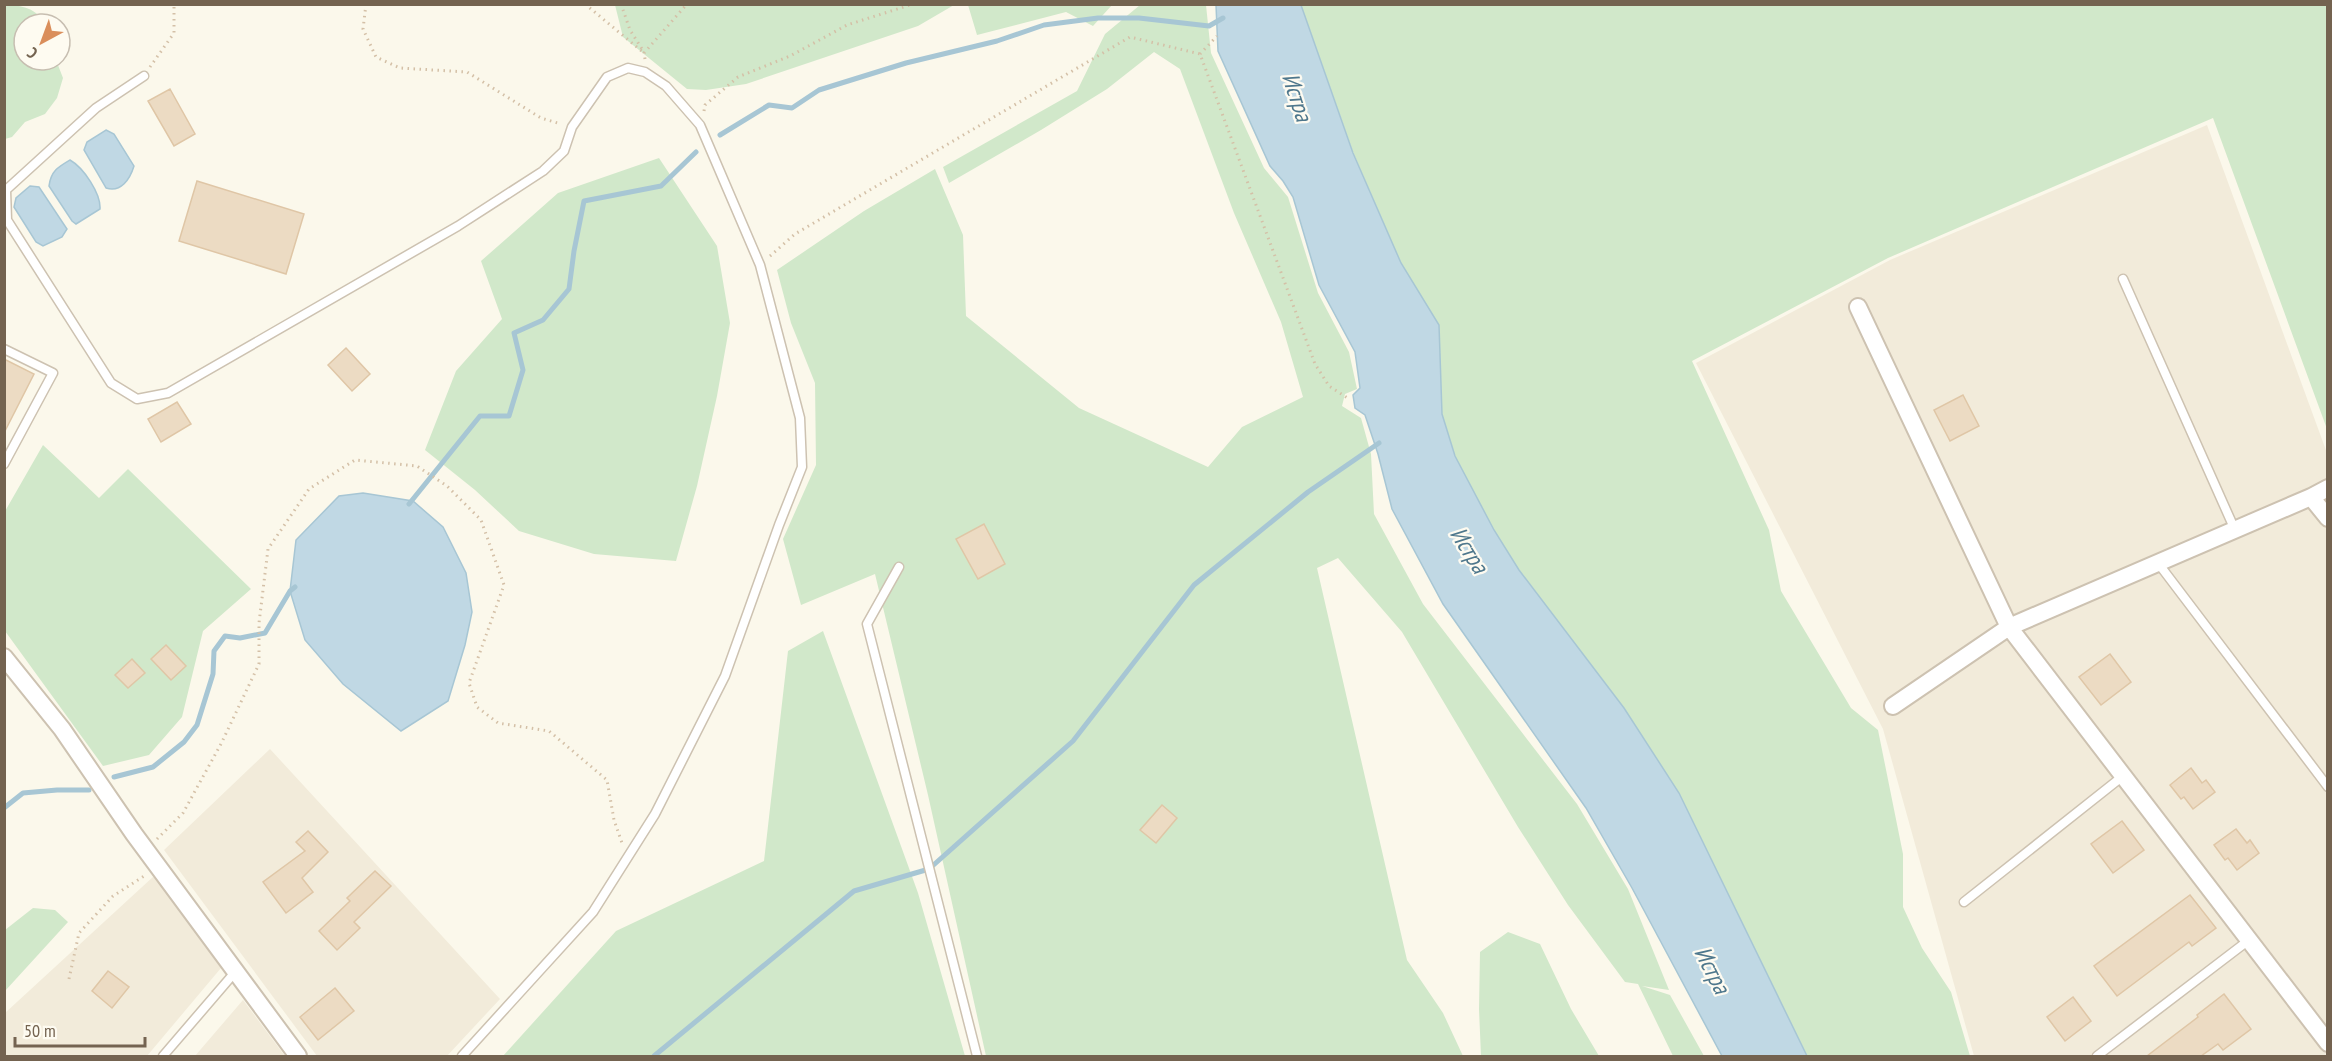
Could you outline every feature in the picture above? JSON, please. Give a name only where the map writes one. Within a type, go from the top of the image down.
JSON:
[{"type":"street","points":[[1858,307],[2009,627],[2328,1043]]},
{"type":"street","points":[[1893,706],[2009,627],[2328,488]]},
{"type":"street","points":[[2311,497],[2328,518]]},
{"type":"street","points":[[4,657],[62,729],[147,851],[298,1056]]},
{"type":"lane","points":[[144,76],[96,108],[6,190],[7,220],[111,382],[136,399],[168,393],[458,226],[543,171],[564,151],[572,127],[607,77],[628,68],[645,72],[666,86],[700,125],[760,265],[800,418],[802,467],[725,676],[655,814],[593,912],[462,1056]]},
{"type":"lane","points":[[2123,279],[2235,530]]},
{"type":"lane","points":[[4,349],[53,373],[4,464]]},
{"type":"lane","points":[[2158,563],[2328,787]]},
{"type":"lane","points":[[899,567],[867,624],[977,1056]]},
{"type":"lane","points":[[1964,902],[2123,776]]},
{"type":"lane","points":[[2097,1056],[2249,940]]},
{"type":"lane","points":[[163,1056],[236,971]]},
{"type":"path","points":[[144,76],[174,33],[174,4]]},
{"type":"path","points":[[366,4],[363,29],[376,57],[400,68],[467,72],[541,118],[572,127]]},
{"type":"path","points":[[585,4],[644,53]]},
{"type":"path","points":[[621,4],[630,30],[644,53],[645,72]]},
{"type":"path","points":[[644,53],[687,4]]},
{"type":"path","points":[[700,125],[705,105],[738,77],[790,56],[847,25],[913,4]]},
{"type":"path","points":[[1200,54],[1217,36]]},
{"type":"path","points":[[760,265],[795,234],[1130,38],[1200,54]]},
{"type":"path","points":[[1200,54],[1315,364],[1329,386],[1349,399]]},
{"type":"path","points":[[147,851],[183,813],[221,744],[259,664],[259,623],[267,549],[309,489],[355,460],[417,466],[447,486],[481,519],[504,585],[469,683],[477,707],[498,723],[549,731],[607,780],[614,820],[627,858]]},
{"type":"path","points":[[69,979],[79,933],[113,896],[159,867]]},
{"type":"shaded area","points":[[2207,125],[2327,453],[2327,1056],[1974,1056],[1883,729],[1696,363],[1890,260]]},
{"type":"shaded area","points":[[270,749],[500,999],[447,1056],[317,1056],[164,850]]},
{"type":"shaded area","points":[[154,876],[221,968],[147,1056],[5,1056],[5,1013]]},
{"type":"shaded area","points":[[243,1000],[285,1056],[195,1056]]},
{"type":"green space","points":[[615,4],[954,5],[918,26],[746,84],[706,90],[687,89],[623,37]]},
{"type":"green space","points":[[968,4],[1112,5],[1093,26],[1066,12],[977,35]]},
{"type":"green space","points":[[4,5],[23,7],[35,12],[12,12],[12,72],[61,72],[63,78],[57,98],[45,114],[25,122],[12,137],[5,139]]},
{"type":"green space","points":[[1140,5],[1206,5],[1211,53],[1264,168],[1288,197],[1318,293],[1349,352],[1357,389],[1345,394],[1342,406],[1361,418],[1371,454],[1374,514],[1423,604],[1577,804],[1628,889],[1669,990],[1642,986],[1670,995],[1704,1056],[1673,1056],[1638,984],[1625,982],[1568,905],[1518,827],[1402,632],[1338,558],[1317,568],[1407,960],[1443,1013],[1463,1056],[986,1056],[928,795],[875,574],[801,605],[783,539],[816,465],[815,383],[791,323],[777,270],[864,211],[935,169],[963,235],[966,316],[1079,408],[1208,467],[1242,427],[1303,397],[1281,322],[1234,213],[1180,69],[1154,52],[1107,89],[949,183],[943,167],[1077,91],[1105,34]]},
{"type":"green space","points":[[1301,5],[2327,5],[2327,429],[2213,118],[1888,258],[1692,361],[1769,530],[1781,591],[1851,708],[1878,730],[1903,854],[1903,907],[1922,948],[1951,992],[1970,1056],[1807,1056],[1679,793],[1624,708],[1519,570],[1494,530],[1455,456],[1442,414],[1439,325],[1401,263],[1353,152]]},
{"type":"green space","points":[[659,158],[717,246],[730,323],[697,486],[676,561],[594,554],[519,531],[475,490],[425,450],[456,371],[502,319],[481,261],[558,193]]},
{"type":"green space","points":[[43,445],[99,498],[128,469],[251,589],[203,631],[182,717],[149,755],[103,766],[5,631],[4,513]]},
{"type":"green space","points":[[823,631],[918,893],[965,1056],[503,1056],[616,931],[764,861],[788,651]]},
{"type":"green space","points":[[33,908],[55,910],[68,922],[5,991],[5,930]]},
{"type":"green space","points":[[1508,932],[1540,944],[1571,1009],[1599,1056],[1481,1056],[1480,952]]},
{"type":"water","name":"Истра","points":[[1216,5],[1301,5],[1353,153],[1401,263],[1439,325],[1442,414],[1455,456],[1494,530],[1519,570],[1624,708],[1679,793],[1807,1056],[1722,1056],[1632,888],[1586,808],[1443,604],[1392,509],[1365,415],[1355,408],[1353,395],[1360,388],[1355,352],[1319,285],[1293,197],[1270,166],[1218,51]]},
{"type":"water","points":[[106,130],[114,134],[134,166],[124,184],[111,189],[106,188],[84,150],[87,142]]},
{"type":"water","points":[[70,160],[91,182],[100,203],[100,209],[76,224],[49,186],[56,170]]},
{"type":"water","points":[[30,186],[39,187],[67,229],[62,237],[43,246],[36,242],[14,207],[16,198]]},
{"type":"water","points":[[363,493],[413,501],[443,527],[466,573],[472,612],[465,645],[448,701],[401,731],[343,684],[305,640],[290,591],[296,540],[339,496]]},
{"type":"building","points":[[170,89],[195,134],[174,146],[148,101]]},
{"type":"building","points":[[197,181],[304,214],[286,274],[179,241]]},
{"type":"building","points":[[346,348],[370,374],[352,391],[328,365]]},
{"type":"building","points":[[4,359],[34,374],[4,433]]},
{"type":"building","points":[[1963,395],[1979,426],[1950,441],[1934,410]]},
{"type":"building","points":[[177,402],[191,424],[161,442],[148,419]]},
{"type":"building","points":[[984,524],[1005,564],[978,579],[956,539]]},
{"type":"building","points":[[166,645],[186,666],[171,680],[151,659]]},
{"type":"building","points":[[2110,654],[2131,682],[2101,705],[2079,677]]},
{"type":"building","points":[[132,659],[145,673],[128,688],[115,675]]},
{"type":"building","points":[[2191,768],[2202,783],[2206,780],[2215,792],[2193,809],[2184,797],[2181,799],[2170,785]]},
{"type":"building","points":[[1162,805],[1177,818],[1156,843],[1140,830]]},
{"type":"building","points":[[2122,821],[2144,850],[2113,873],[2091,844]]},
{"type":"building","points":[[2236,829],[2247,843],[2250,840],[2259,853],[2237,870],[2228,858],[2225,860],[2214,845]]},
{"type":"building","points":[[308,831],[328,852],[302,878],[313,892],[286,913],[263,882],[305,851],[296,842]]},
{"type":"building","points":[[375,871],[391,886],[354,922],[360,928],[337,950],[319,931],[350,901],[347,898]]},
{"type":"building","points":[[2190,895],[2216,928],[2192,946],[2189,942],[2117,996],[2094,966]]},
{"type":"building","points":[[108,971],[129,987],[112,1008],[92,991]]},
{"type":"building","points":[[335,988],[354,1011],[318,1040],[300,1017]]},
{"type":"building","points":[[2224,994],[2251,1029],[2223,1050],[2218,1044],[2201,1056],[2147,1056],[2198,1017],[2197,1015]]},
{"type":"building","points":[[2073,997],[2091,1021],[2065,1041],[2047,1017]]},
{"type":"waterway","points":[[720,135],[769,105],[792,108],[819,90],[906,63],[997,41],[1044,25],[1098,18],[1139,18],[1209,26],[1223,18]]},
{"type":"waterway","points":[[409,504],[480,416],[509,416],[523,370],[514,333],[543,320],[569,289],[584,201],[661,186],[696,152]]},
{"type":"waterway","points":[[654,1056],[854,891],[929,869],[1073,741],[1194,585],[1308,492],[1379,443]]},
{"type":"waterway","points":[[114,777],[153,767],[184,742],[197,725],[213,674],[214,651],[225,636],[240,638],[265,633],[290,591],[295,587]]},
{"type":"waterway","points":[[4,808],[23,793],[89,790]]}]
